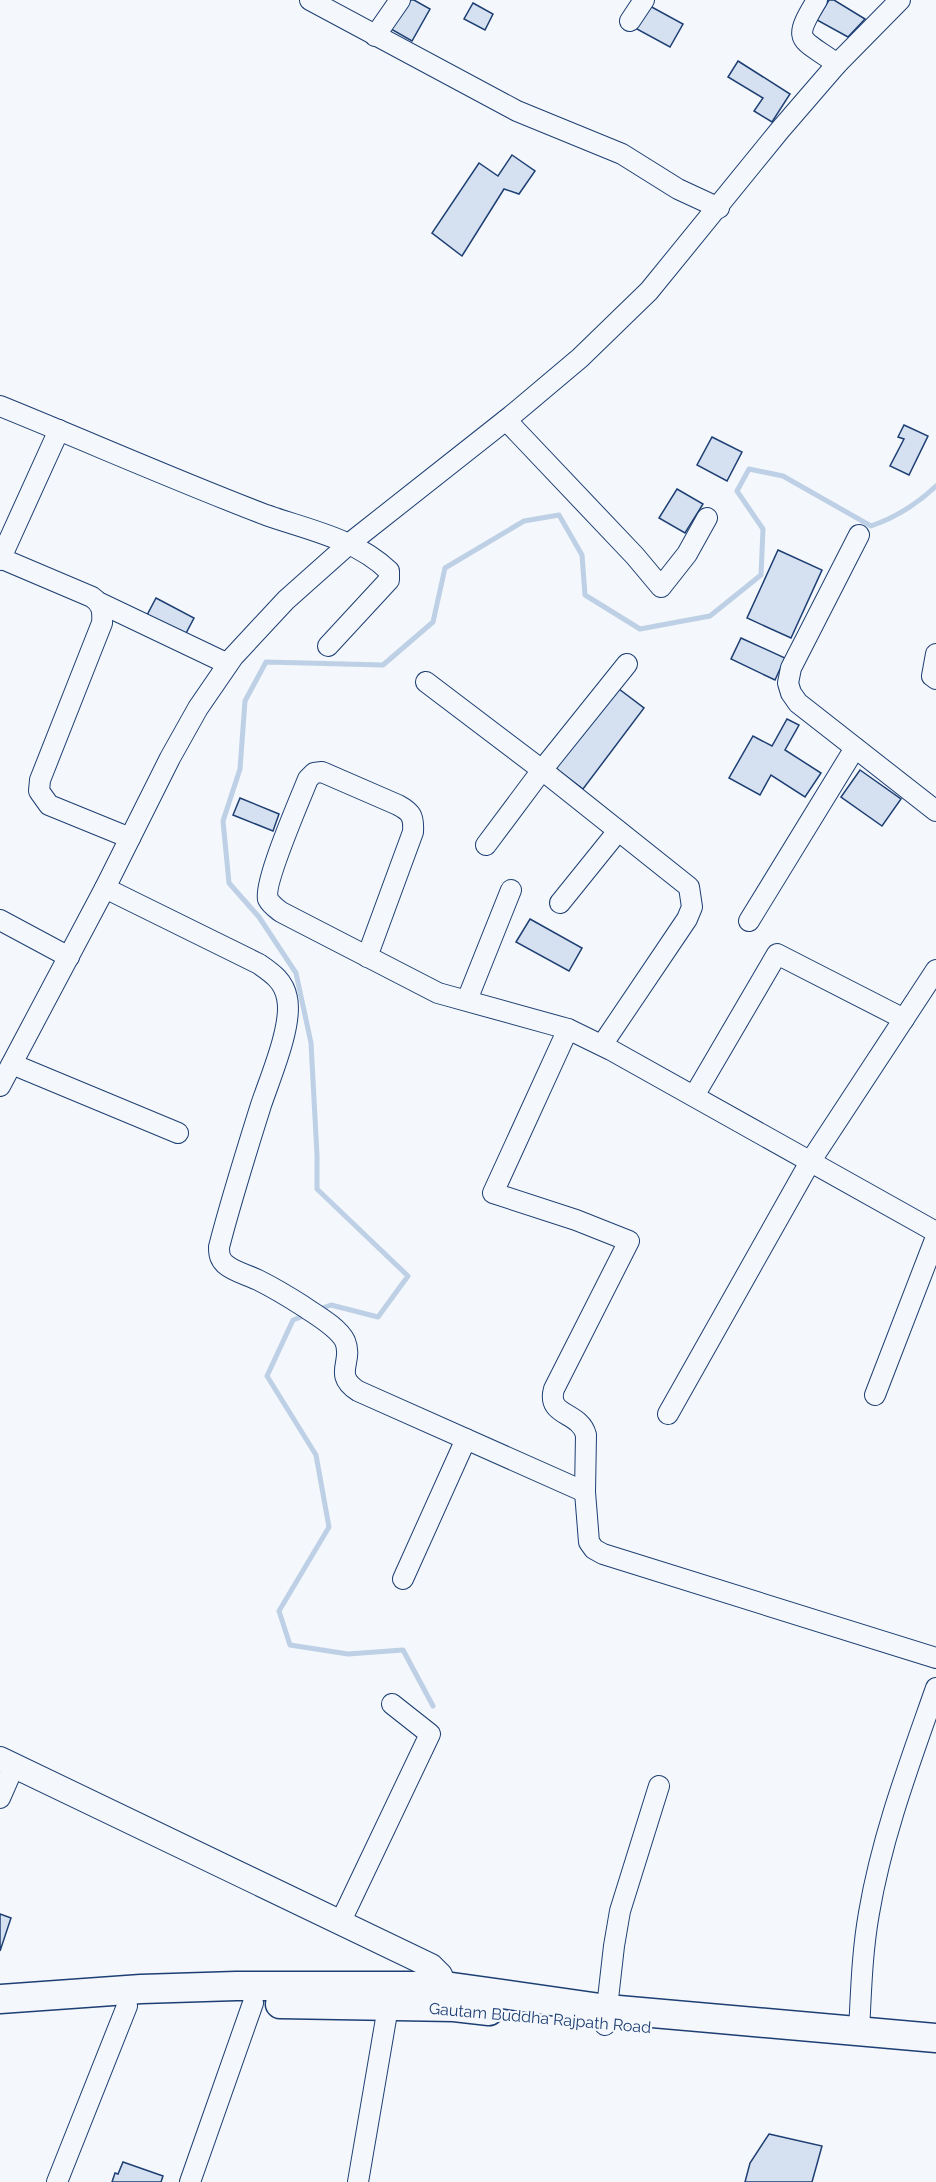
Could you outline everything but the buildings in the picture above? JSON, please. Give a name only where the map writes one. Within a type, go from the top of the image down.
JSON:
[{"type":"highway","points":[[0,2000],[141,1989],[236,1986],[450,1997]]},
{"type":"highway","name":"Gautam Buddha Rajpath Road","points":[[0,2017],[127,2006],[253,2003],[388,2007],[450,1997],[606,2017],[936,2053]]},
{"type":"highway","points":[[606,2017],[706,2016],[936,2038]]},
{"type":"main road","points":[[7,1762],[430,1966],[440,1975],[450,1997]]},
{"type":"street","points":[[310,0],[517,111],[622,154],[678,189],[719,208]]},
{"type":"street","points":[[375,36],[400,0]]},
{"type":"street","points":[[630,21],[644,0]]},
{"type":"street","points":[[817,0],[803,24],[802,39],[837,64]]},
{"type":"street","points":[[0,1086],[176,748],[198,708],[228,664],[286,600],[350,543],[506,420],[580,358],[649,291],[719,208],[780,130],[837,64],[900,0]]},
{"type":"street","points":[[0,406],[266,514],[350,543],[378,561],[389,571],[389,580],[328,646]]},
{"type":"street","points":[[506,420],[635,556],[661,587],[687,554],[707,518]]},
{"type":"street","points":[[59,430],[0,559],[92,597],[100,603],[228,664]]},
{"type":"street","points":[[859,535],[791,668],[788,682],[791,693],[798,703],[936,811]]},
{"type":"street","points":[[100,603],[103,613],[102,623],[40,780],[39,791],[49,805],[130,838]]},
{"type":"street","points":[[936,654],[932,676],[936,679]]},
{"type":"street","points":[[486,845],[542,770],[627,664]]},
{"type":"street","points":[[426,682],[542,770],[688,887],[692,907],[687,919],[602,1046]]},
{"type":"street","points":[[749,921],[855,748]]},
{"type":"street","points":[[367,957],[413,832],[413,817],[398,805],[322,772],[314,773],[308,779],[270,879],[268,898],[281,912],[367,957],[438,993],[568,1029],[694,1096],[936,1232]]},
{"type":"street","points":[[560,903],[618,831]]},
{"type":"street","points":[[105,888],[259,964],[276,975],[288,999],[284,1033],[232,1197],[219,1255],[230,1268],[260,1281],[302,1305],[339,1333],[345,1340],[347,1354],[344,1376],[351,1386],[585,1492]]},
{"type":"street","points":[[467,1000],[512,890]]},
{"type":"street","points":[[0,920],[69,957]]},
{"type":"street","points":[[694,1096],[777,954],[904,1019]]},
{"type":"street","points":[[668,1414],[810,1162],[936,970]]},
{"type":"street","points":[[568,1029],[493,1193],[576,1220],[629,1241],[551,1398],[558,1409],[580,1423],[586,1435],[585,1492],[589,1542],[594,1549],[603,1554],[936,1658]]},
{"type":"street","points":[[12,1064],[178,1133]]},
{"type":"street","points":[[876,1395],[936,1237]]},
{"type":"street","points":[[403,1579],[466,1440]]},
{"type":"street","points":[[859,2032],[862,1966],[877,1874],[895,1807],[936,1688]]},
{"type":"street","points":[[340,1923],[430,1734],[392,1704]]},
{"type":"street","points":[[0,1798],[7,1762]]},
{"type":"street","points":[[606,2017],[620,1911],[659,1786]]},
{"type":"street","points":[[190,2182],[253,2003]]},
{"type":"street","points":[[57,2182],[127,2006]]},
{"type":"street","points":[[358,2182],[388,2007]]},
{"type":"waterway","points":[[317,1310],[331,1305],[378,1317],[408,1276],[317,1189],[311,1043],[296,973],[259,917],[229,883],[223,821],[240,769],[245,701],[266,662],[383,665],[433,622],[445,568],[524,521],[559,515],[582,555],[585,595],[640,629],[710,616],[761,575],[763,529],[737,491],[749,469],[783,476],[871,526],[906,510],[936,486]]},
{"type":"waterway","points":[[306,1315],[293,1320],[267,1376],[316,1455],[329,1527],[279,1611],[290,1645],[348,1654],[403,1650],[433,1706]]}]
